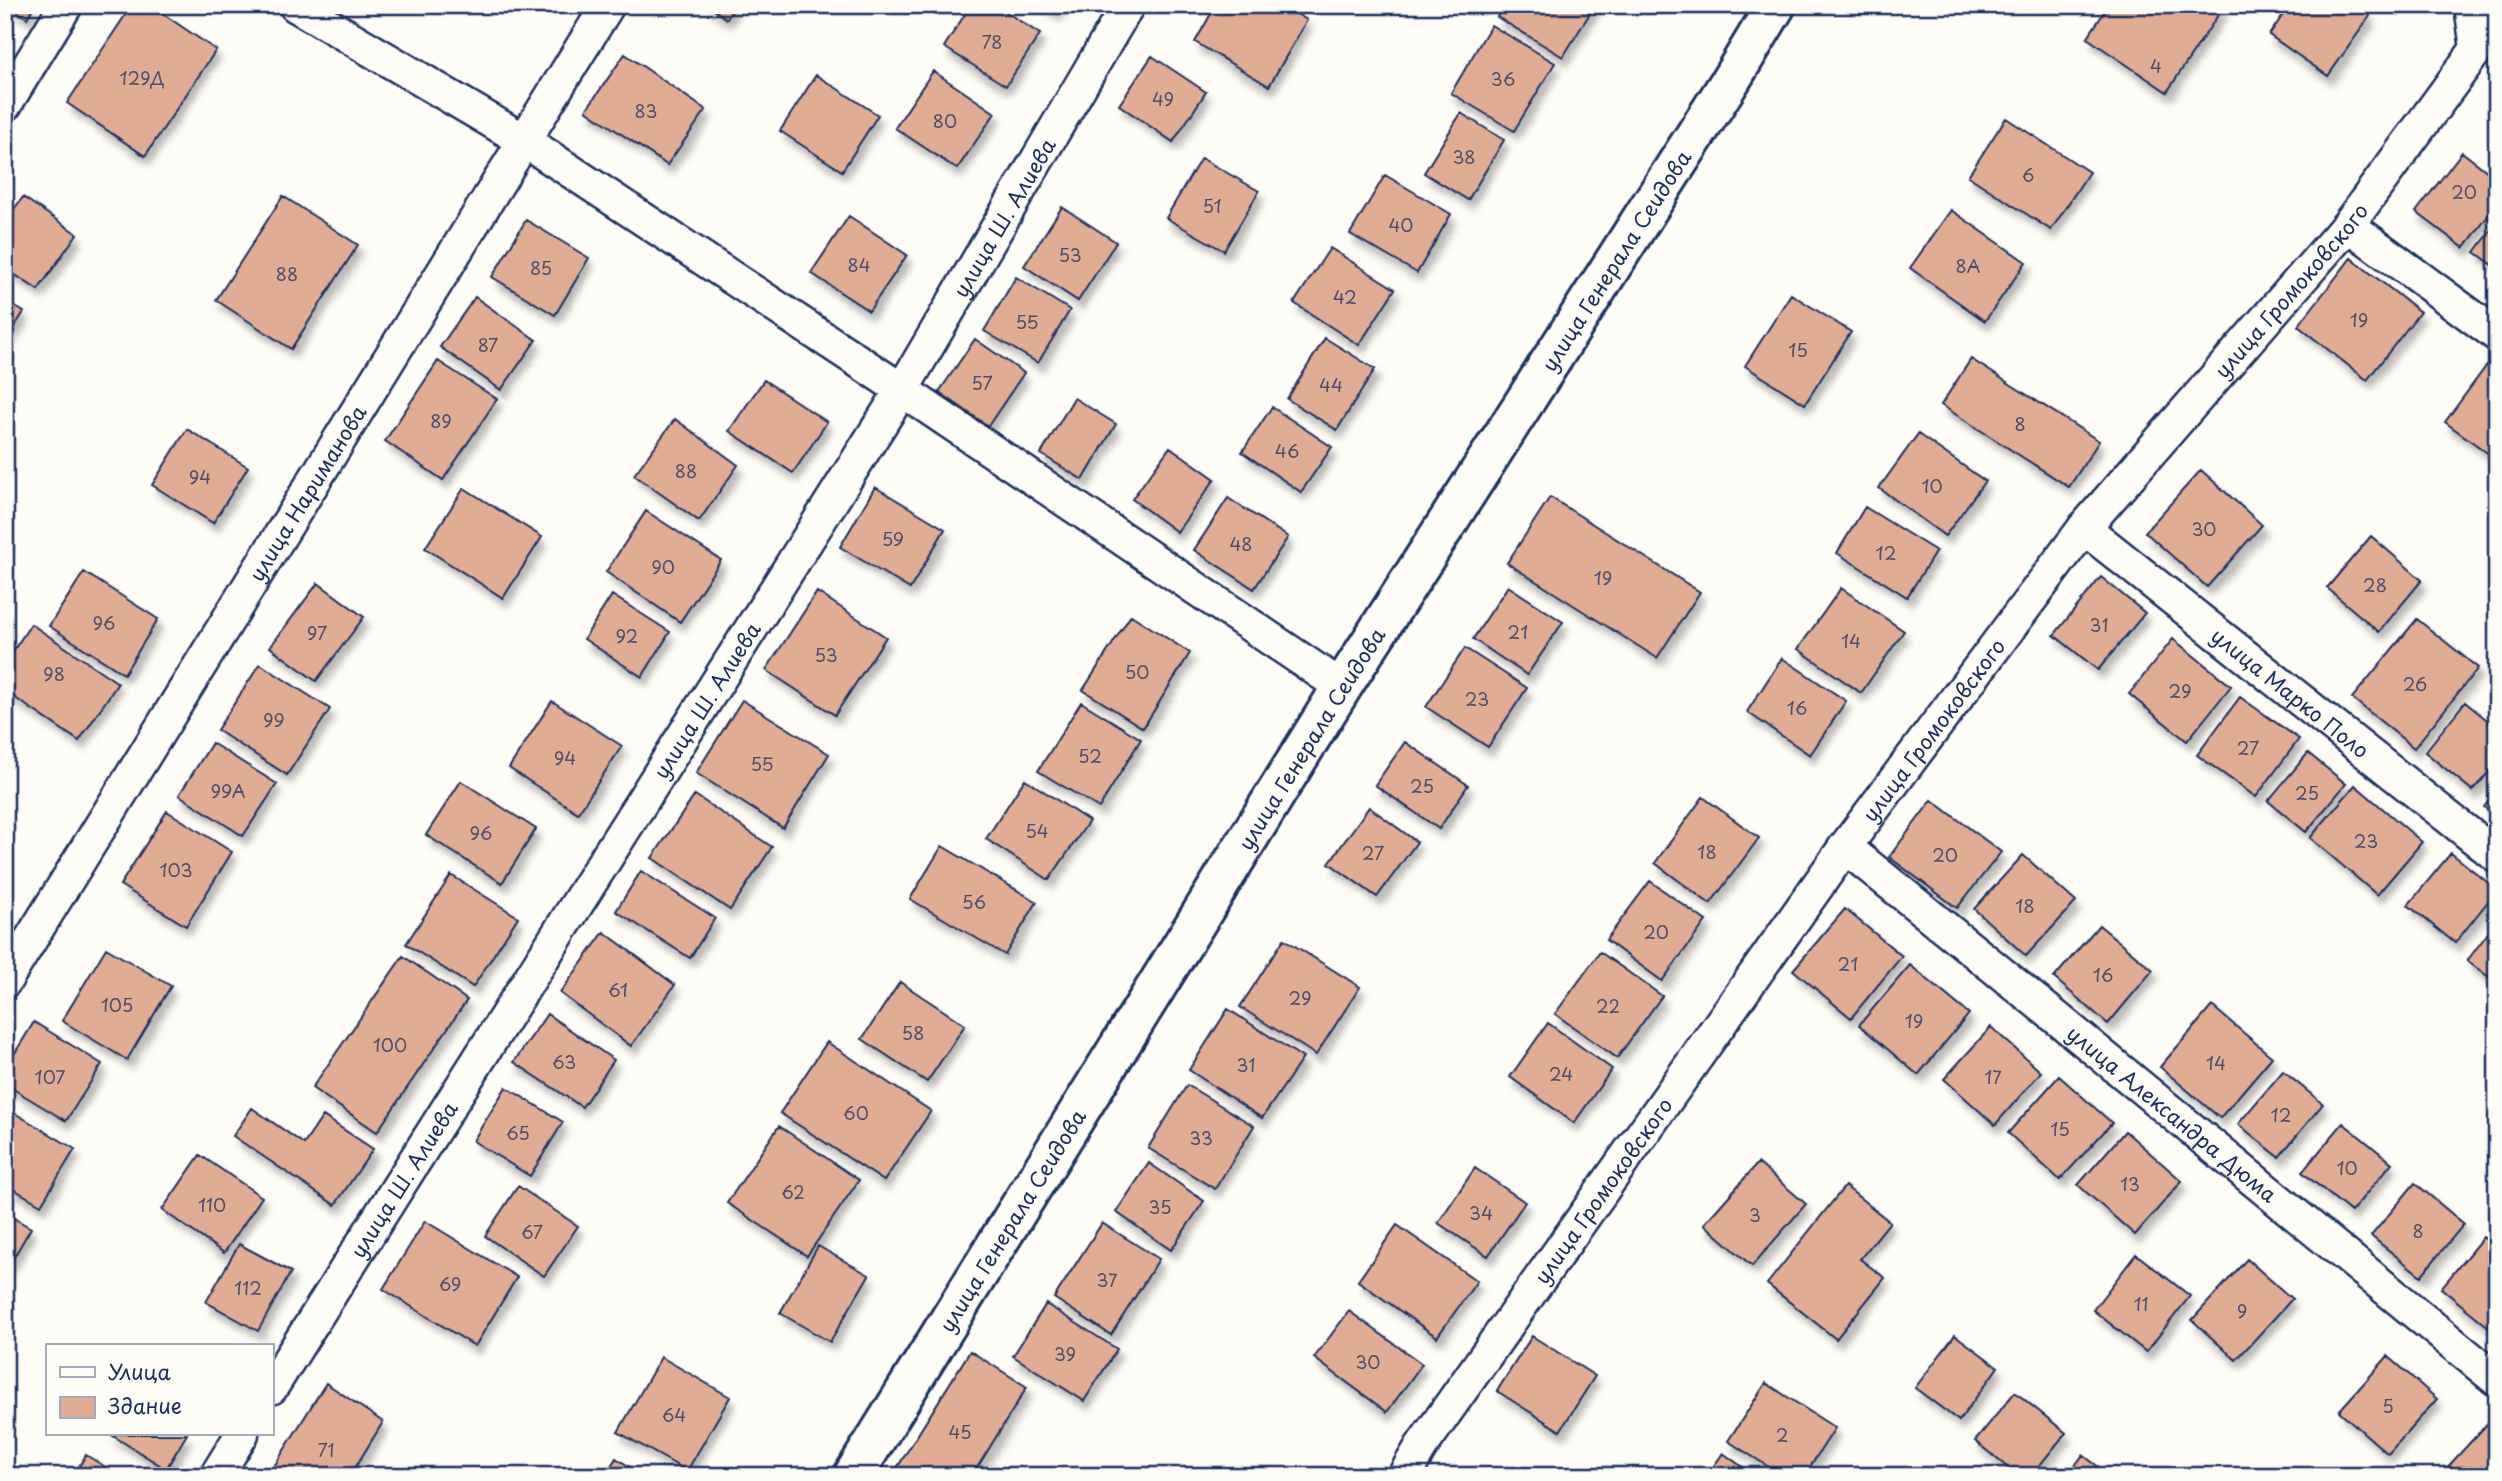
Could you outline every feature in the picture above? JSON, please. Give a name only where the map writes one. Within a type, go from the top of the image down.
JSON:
[{"type":"street","points":[[5,105],[66,5]]},
{"type":"street","points":[[295,5],[525,141],[902,390],[1342,687]]},
{"type":"street","name":"улица Нариманова","points":[[5,981],[608,5]]},
{"type":"street","name":"улица Ш. Алиева","points":[[273,1385],[902,390],[1128,5]]},
{"type":"street","name":"улица Генерала Сеидова","points":[[853,1476],[1342,687],[1776,5]]},
{"type":"street","name":"улица Громоковского","points":[[1404,1476],[1429,1436],[1845,847],[2084,528],[2348,225],[2477,49],[2471,5]]},
{"type":"street","points":[[2348,225],[2497,335]]},
{"type":"street","name":"улица Марко Поло","points":[[2084,528],[2497,856]]},
{"type":"street","name":"улица Александра Дюма","points":[[1845,847],[2058,1018],[2497,1380]]},
{"type":"street","points":[[216,1476],[241,1436]]},
{"type":"building","points":[[8,5],[35,5],[27,18]]},
{"type":"building","points":[[132,5],[150,5],[216,50],[145,156],[67,103]]},
{"type":"building","points":[[707,5],[736,5],[727,19]]},
{"type":"building","points":[[971,5],[995,5],[1040,34],[1006,86],[944,47]]},
{"type":"building","points":[[1043,5],[1061,5],[1056,13]]},
{"type":"building","points":[[1216,5],[1281,5],[1307,20],[1269,86],[1195,42]]},
{"type":"building","points":[[1505,5],[1595,5],[1563,57],[1497,17]]},
{"type":"building","points":[[2109,5],[2216,5],[2222,9],[2167,92],[2087,38]]},
{"type":"building","points":[[2290,5],[2355,5],[2370,16],[2328,76],[2269,35]]},
{"type":"building","points":[[1491,25],[1555,63],[1514,131],[1451,93]]},
{"type":"building","points":[[625,54],[706,110],[667,165],[586,110]]},
{"type":"building","points":[[1152,56],[1206,92],[1173,142],[1119,105]]},
{"type":"building","points":[[933,71],[995,113],[957,169],[895,128]]},
{"type":"building","points":[[816,75],[878,115],[842,171],[780,131]]},
{"type":"building","points":[[1461,113],[1504,140],[1468,200],[1424,173]]},
{"type":"building","points":[[2006,118],[2089,172],[2051,230],[1968,176]]},
{"type":"building","points":[[2462,152],[2497,179],[2497,204],[2464,248],[2416,212]]},
{"type":"building","points":[[1201,158],[1259,191],[1224,251],[1166,218]]},
{"type":"building","points":[[1385,175],[1451,214],[1417,273],[1350,234]]},
{"type":"building","points":[[283,196],[358,245],[291,349],[216,300]]},
{"type":"building","points":[[23,197],[77,234],[38,290],[5,268],[5,221]]},
{"type":"building","points":[[1062,207],[1116,242],[1078,301],[1024,266]]},
{"type":"building","points":[[1951,210],[2026,262],[1985,321],[1910,268]]},
{"type":"building","points":[[849,216],[907,255],[869,311],[811,273]]},
{"type":"building","points":[[526,220],[589,258],[555,315],[492,277]]},
{"type":"building","points":[[2497,223],[2497,268],[2475,252]]},
{"type":"building","points":[[1330,248],[1395,289],[1359,345],[1294,303]]},
{"type":"building","points":[[2351,258],[2420,312],[2367,380],[2298,326]]},
{"type":"building","points":[[1016,277],[1070,310],[1038,363],[984,331]]},
{"type":"building","points":[[1791,294],[1851,332],[1805,404],[1745,366]]},
{"type":"building","points":[[475,297],[536,340],[501,390],[440,347]]},
{"type":"building","points":[[5,301],[24,312],[5,341]]},
{"type":"building","points":[[1325,338],[1375,369],[1337,430],[1287,399]]},
{"type":"building","points":[[975,339],[1024,373],[988,426],[939,392]]},
{"type":"building","points":[[1971,359],[2099,441],[2069,487],[1941,405]]},
{"type":"building","points":[[438,361],[497,399],[443,480],[385,441]]},
{"type":"building","points":[[2487,365],[2497,372],[2497,460],[2445,422]]},
{"type":"building","points":[[764,380],[827,422],[793,473],[729,431]]},
{"type":"building","points":[[1074,398],[1116,424],[1083,480],[1041,454]]},
{"type":"building","points":[[1272,407],[1332,447],[1301,492],[1242,452]]},
{"type":"building","points":[[675,419],[738,465],[699,521],[634,475]]},
{"type":"building","points":[[187,429],[248,467],[213,523],[152,485]]},
{"type":"building","points":[[1918,434],[1985,481],[1945,536],[1879,488]]},
{"type":"building","points":[[1170,447],[1215,479],[1177,532],[1132,499]]},
{"type":"building","points":[[2201,470],[2262,525],[2207,587],[2145,532]]},
{"type":"building","points":[[875,487],[945,529],[910,589],[840,547]]},
{"type":"building","points":[[464,488],[542,537],[503,598],[425,548]]},
{"type":"building","points":[[1550,497],[1700,592],[1657,658],[1507,563]]},
{"type":"building","points":[[1228,498],[1288,537],[1254,589],[1194,550]]},
{"type":"building","points":[[1865,507],[1936,551],[1907,597],[1837,553]]},
{"type":"building","points":[[646,511],[721,560],[680,622],[606,572]]},
{"type":"building","points":[[2371,536],[2422,580],[2379,632],[2327,588]]},
{"type":"building","points":[[84,572],[158,619],[124,674],[49,626]]},
{"type":"building","points":[[2101,577],[2145,613],[2098,670],[2054,635]]},
{"type":"building","points":[[318,583],[364,617],[316,681],[270,647]]},
{"type":"building","points":[[1508,586],[1563,622],[1527,675],[1473,639]]},
{"type":"building","points":[[1841,588],[1904,631],[1861,693],[1798,649]]},
{"type":"building","points":[[817,592],[886,637],[835,715],[766,670]]},
{"type":"building","points":[[612,595],[670,632],[642,677],[584,639]]},
{"type":"building","points":[[1131,615],[1190,653],[1143,728],[1083,690]]},
{"type":"building","points":[[2417,619],[2478,668],[2414,748],[2352,698]]},
{"type":"building","points":[[31,624],[118,683],[79,741],[5,691],[5,663]]},
{"type":"building","points":[[2173,639],[2231,686],[2187,741],[2129,694]]},
{"type":"building","points":[[1465,648],[1527,688],[1488,747],[1426,707]]},
{"type":"building","points":[[1782,658],[1846,701],[1810,755],[1747,712]]},
{"type":"building","points":[[260,664],[330,709],[287,775],[217,730]]},
{"type":"building","points":[[2240,697],[2299,739],[2256,797],[2197,755]]},
{"type":"building","points":[[742,700],[829,754],[783,828],[696,773]]},
{"type":"building","points":[[552,701],[622,746],[578,813],[509,768]]},
{"type":"building","points":[[1081,702],[1141,739],[1099,808],[1038,771]]},
{"type":"building","points":[[2465,702],[2497,728],[2497,762],[2473,791],[2425,752]]},
{"type":"building","points":[[1405,742],[1468,785],[1439,829],[1375,785]]},
{"type":"building","points":[[212,743],[277,784],[243,836],[179,795]]},
{"type":"building","points":[[2308,753],[2346,784],[2306,832],[2268,801]]},
{"type":"building","points":[[1025,779],[1089,821],[1049,880],[986,839]]},
{"type":"building","points":[[461,781],[536,829],[502,883],[426,835]]},
{"type":"building","points":[[2355,785],[2422,842],[2377,895],[2310,838]]},
{"type":"building","points":[[2497,790],[2497,817],[2484,807]]},
{"type":"building","points":[[695,795],[772,847],[730,910],[652,858]]},
{"type":"building","points":[[1703,797],[1759,838],[1710,904],[1655,863]]},
{"type":"building","points":[[1932,800],[2001,852],[1957,908],[1889,857]]},
{"type":"building","points":[[1369,807],[1417,842],[1377,897],[1329,863]]},
{"type":"building","points":[[167,811],[232,852],[186,926],[120,885]]},
{"type":"building","points":[[942,846],[1037,902],[1005,955],[910,899]]},
{"type":"building","points":[[2451,853],[2497,890],[2455,943],[2408,905]]},
{"type":"building","points":[[2023,855],[2076,902],[2026,956],[1974,909]]},
{"type":"building","points":[[641,871],[715,918],[690,958],[616,911]]},
{"type":"building","points":[[451,875],[518,917],[473,987],[406,944]]},
{"type":"building","points":[[1650,881],[1706,921],[1662,981],[1606,940]]},
{"type":"building","points":[[1845,909],[1902,956],[1851,1018],[1793,970]]},
{"type":"building","points":[[2497,921],[2497,983],[2467,961]]},
{"type":"building","points":[[2099,925],[2153,970],[2108,1024],[2054,978]]},
{"type":"building","points":[[604,932],[675,985],[631,1046],[560,993]]},
{"type":"building","points":[[1284,939],[1360,987],[1316,1055],[1240,1007]]},
{"type":"building","points":[[106,948],[171,986],[127,1060],[62,1021]]},
{"type":"building","points":[[1600,952],[1662,996],[1617,1058],[1555,1014]]},
{"type":"building","points":[[403,956],[467,1000],[377,1132],[312,1088]]},
{"type":"building","points":[[1910,965],[1969,1014],[1918,1075],[1859,1025]]},
{"type":"building","points":[[900,982],[965,1025],[927,1082],[862,1039]]},
{"type":"building","points":[[2212,1006],[2272,1057],[2220,1118],[2160,1067]]},
{"type":"building","points":[[1228,1009],[1303,1058],[1262,1118],[1189,1070]]},
{"type":"building","points":[[547,1014],[614,1060],[582,1107],[514,1062]]},
{"type":"building","points":[[34,1022],[102,1064],[66,1121],[5,1084],[5,1069]]},
{"type":"building","points":[[1548,1023],[1612,1069],[1574,1123],[1510,1077]]},
{"type":"building","points":[[1991,1027],[2041,1072],[1995,1125],[1944,1079]]},
{"type":"building","points":[[827,1042],[931,1111],[884,1181],[780,1113]]},
{"type":"building","points":[[2283,1071],[2323,1104],[2279,1157],[2238,1124]]},
{"type":"building","points":[[2059,1076],[2112,1123],[2060,1180],[2008,1133]]},
{"type":"building","points":[[1187,1085],[1254,1126],[1215,1189],[1148,1148]]},
{"type":"building","points":[[506,1087],[563,1122],[530,1176],[473,1141]]},
{"type":"building","points":[[6,1108],[75,1149],[41,1205],[5,1184]]},
{"type":"building","points":[[252,1108],[304,1144],[323,1116],[373,1149],[335,1205],[233,1136]]},
{"type":"building","points":[[2343,1123],[2392,1163],[2351,1212],[2302,1172]]},
{"type":"building","points":[[779,1126],[859,1180],[807,1256],[727,1203]]},
{"type":"building","points":[[2125,1131],[2182,1181],[2135,1235],[2078,1185]]},
{"type":"building","points":[[200,1155],[262,1197],[224,1253],[162,1210]]},
{"type":"building","points":[[1149,1163],[1204,1201],[1171,1250],[1116,1212]]},
{"type":"building","points":[[1758,1163],[1806,1204],[1752,1266],[1704,1224]]},
{"type":"building","points":[[1475,1168],[1525,1202],[1488,1256],[1438,1223]]},
{"type":"building","points":[[2415,1183],[2464,1224],[2421,1276],[2371,1236]]},
{"type":"building","points":[[518,1186],[578,1226],[544,1276],[485,1236]]},
{"type":"building","points":[[1845,1186],[1890,1222],[1860,1259],[1885,1278],[1836,1339],[1767,1284]]},
{"type":"building","points":[[5,1213],[31,1228],[5,1272]]},
{"type":"building","points":[[425,1221],[517,1277],[475,1346],[383,1289]]},
{"type":"building","points":[[1102,1223],[1159,1259],[1111,1335],[1054,1298]]},
{"type":"building","points":[[1397,1225],[1477,1281],[1437,1337],[1358,1281]]},
{"type":"building","points":[[2483,1237],[2497,1248],[2497,1334],[2441,1288]]},
{"type":"building","points":[[239,1244],[291,1272],[258,1331],[206,1302]]},
{"type":"building","points":[[818,1246],[869,1275],[830,1342],[780,1313]]},
{"type":"building","points":[[2136,1254],[2190,1296],[2146,1352],[2093,1310]]},
{"type":"building","points":[[2247,1259],[2292,1299],[2236,1360],[2192,1320]]},
{"type":"building","points":[[1046,1304],[1117,1349],[1084,1401],[1013,1356]]},
{"type":"building","points":[[1349,1311],[1422,1364],[1387,1412],[1314,1358]]},
{"type":"building","points":[[1955,1335],[1998,1367],[1959,1421],[1915,1388]]},
{"type":"building","points":[[1532,1336],[1595,1376],[1560,1431],[1497,1391]]},
{"type":"building","points":[[970,1351],[1027,1387],[972,1476],[892,1476]]},
{"type":"building","points":[[2388,1356],[2437,1399],[2388,1454],[2339,1411]]},
{"type":"building","points":[[661,1357],[730,1397],[687,1471],[618,1432]]},
{"type":"building","points":[[326,1383],[383,1422],[350,1476],[268,1476]]},
{"type":"building","points":[[1766,1383],[1835,1428],[1804,1476],[1783,1476],[1728,1441]]},
{"type":"building","points":[[2015,1392],[2066,1433],[2031,1476],[2018,1476],[1975,1441]]},
{"type":"building","points":[[2488,1423],[2497,1432],[2497,1476],[2447,1476],[2443,1472]]},
{"type":"building","points":[[113,1436],[186,1436],[166,1469]]},
{"type":"building","points":[[1723,1453],[1755,1476],[1707,1476]]},
{"type":"building","points":[[86,1455],[120,1476],[73,1476]]},
{"type":"building","points":[[2083,1455],[2110,1476],[2067,1476]]},
{"type":"building","points":[[616,1458],[644,1476],[605,1476]]}]
